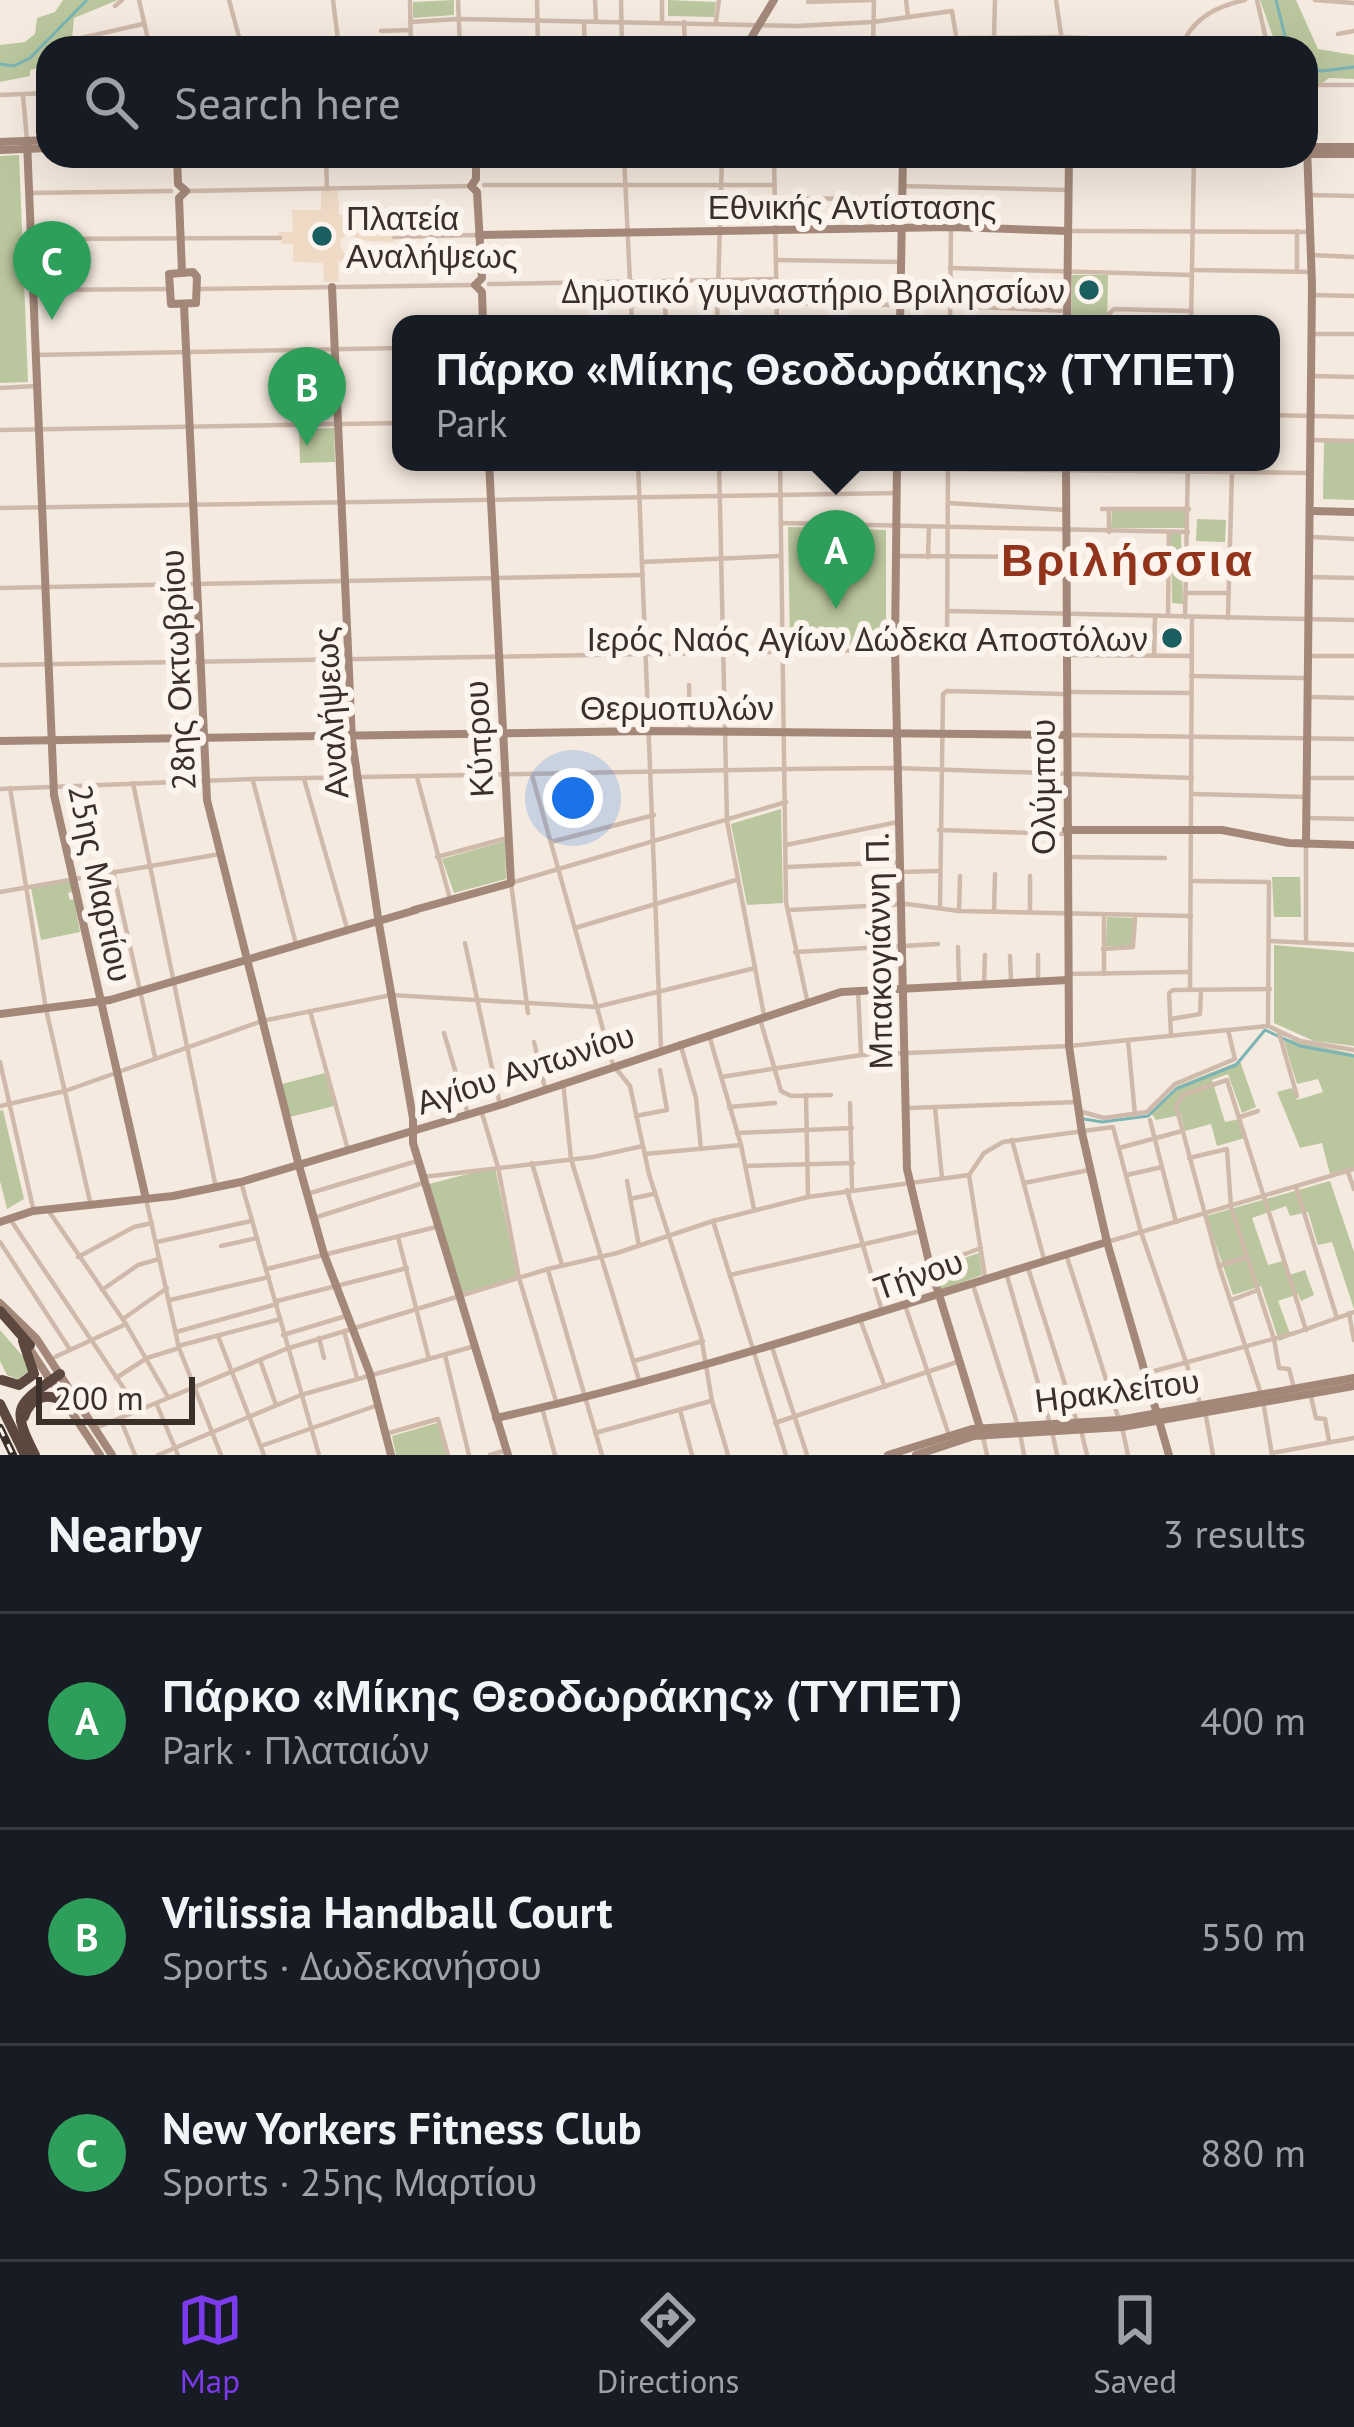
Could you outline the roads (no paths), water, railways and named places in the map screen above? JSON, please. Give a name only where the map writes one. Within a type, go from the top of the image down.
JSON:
[{"type":"highway","points":[[0,1311],[23,1333],[38,1359]]},
{"type":"highway","points":[[1,1378],[16,1386],[32,1378],[34,1364],[23,1341]]},
{"type":"highway","points":[[1,1378],[9,1387],[20,1389],[54,1371]]},
{"type":"highway","points":[[35,1455],[18,1419],[21,1404],[54,1371]]},
{"type":"highway","points":[[23,1432],[25,1413],[35,1400],[51,1396],[67,1404]]},
{"type":"highway","points":[[0,1404],[25,1455]]},
{"type":"street","points":[[116,6],[122,0]]},
{"type":"street","points":[[139,0],[146,36]]},
{"type":"street","points":[[230,0],[239,36]]},
{"type":"street","points":[[333,0],[338,36]]},
{"type":"street","points":[[410,0],[410,36]]},
{"type":"street","points":[[458,0],[459,36]]},
{"type":"street","points":[[537,0],[538,36]]},
{"type":"street","points":[[595,0],[596,22]]},
{"type":"street","points":[[621,0],[622,36]]},
{"type":"street","points":[[662,0],[662,22]]},
{"type":"street","points":[[716,21],[719,0]]},
{"type":"street","points":[[752,36],[774,0]]},
{"type":"street","points":[[808,2],[874,0],[873,36]]},
{"type":"street","points":[[907,0],[908,17]]},
{"type":"street","points":[[994,36],[995,0]]},
{"type":"street","points":[[1056,0],[1061,36]]},
{"type":"street","points":[[1188,36],[1202,17],[1228,2],[1245,0]]},
{"type":"street","points":[[1257,0],[1265,36]]},
{"type":"street","points":[[1316,0],[1354,3]]},
{"type":"street","points":[[382,31],[458,19],[759,25],[873,22],[952,10],[956,36]]},
{"type":"street","points":[[584,22],[585,36]]},
{"type":"street","points":[[684,22],[685,36]]},
{"type":"street","points":[[89,36],[143,24]]},
{"type":"street","points":[[1338,34],[1354,31]]},
{"type":"street","points":[[1318,85],[1354,85]]},
{"type":"street","points":[[0,95],[36,94]]},
{"type":"street","points":[[23,95],[27,145]]},
{"type":"street","name":"25ης Μαρτίου","points":[[27,145],[53,785],[146,1199]]},
{"type":"street","points":[[0,146],[36,145]]},
{"type":"street","points":[[1318,150],[1354,151]]},
{"type":"street","points":[[177,168],[182,273]]},
{"type":"street","points":[[326,168],[327,189]]},
{"type":"street","points":[[476,168],[483,315]]},
{"type":"street","points":[[625,168],[632,315]]},
{"type":"street","points":[[717,315],[722,168]]},
{"type":"street","points":[[774,168],[777,315]]},
{"type":"street","points":[[900,315],[902,168]]},
{"type":"street","points":[[1068,315],[1069,168]]},
{"type":"street","points":[[1191,315],[1194,168]]},
{"type":"street","points":[[1297,272],[1309,195],[1308,168]]},
{"type":"street","points":[[29,193],[775,185]]},
{"type":"street","points":[[902,186],[1069,190]]},
{"type":"street","points":[[1309,195],[1354,196]]},
{"type":"street","points":[[775,199],[902,198]]},
{"type":"street","points":[[950,315],[951,227]]},
{"type":"street","name":"Εθνικής Αντίστασης","points":[[394,237],[951,227],[1305,232]]},
{"type":"street","points":[[1305,232],[1310,255],[1312,473],[1306,940]]},
{"type":"street","points":[[31,239],[280,238]]},
{"type":"street","points":[[1310,255],[1354,257]]},
{"type":"street","points":[[776,260],[901,262]]},
{"type":"street","points":[[950,268],[1068,273],[1310,272]]},
{"type":"street","points":[[169,274],[196,274],[197,289],[196,303],[171,304],[169,274]]},
{"type":"street","points":[[197,289],[776,278]]},
{"type":"street","points":[[664,281],[666,315]]},
{"type":"street","name":"Αναλήψεως","points":[[332,287],[356,778],[418,1160],[508,1452]]},
{"type":"street","points":[[33,290],[169,289]]},
{"type":"street","points":[[1310,295],[1354,296]]},
{"type":"street","points":[[777,303],[900,305]]},
{"type":"street","name":"28ης Οκτωβρίου","points":[[184,305],[205,781],[299,1165],[324,1254],[348,1316],[348,1329],[370,1374],[391,1455]]},
{"type":"street","points":[[951,306],[1068,311]]},
{"type":"street","points":[[1110,315],[1114,309],[1191,311]]},
{"type":"street","points":[[1311,334],[1354,334]]},
{"type":"street","points":[[35,355],[392,348]]},
{"type":"street","points":[[1311,376],[1354,377]]},
{"type":"street","points":[[0,388],[37,386]]},
{"type":"street","points":[[1280,415],[1354,417]]},
{"type":"street","points":[[0,430],[392,423]]},
{"type":"street","points":[[1311,440],[1354,441]]},
{"type":"street","name":"Κύπρου","points":[[489,471],[503,775],[511,883],[529,1013]]},
{"type":"street","points":[[638,471],[661,1048]]},
{"type":"street","points":[[719,471],[727,821],[773,1070],[783,1092],[831,1095]]},
{"type":"street","points":[[780,471],[787,910],[807,1001]]},
{"type":"street","name":"Μπακογιάννη Π.","points":[[897,471],[895,648],[909,1182],[987,1455]]},
{"type":"street","points":[[946,647],[948,471]]},
{"type":"street","name":"Ολύμπου","points":[[1066,471],[1069,1046],[1107,1242],[1159,1416]]},
{"type":"street","points":[[1188,471],[1190,990]]},
{"type":"street","points":[[1228,618],[1232,471]]},
{"type":"street","points":[[1259,471],[1312,473]]},
{"type":"street","points":[[0,508],[897,493]]},
{"type":"street","points":[[948,502],[1066,510]]},
{"type":"street","points":[[1109,532],[1106,509],[1189,509]]},
{"type":"street","points":[[1312,511],[1354,512]]},
{"type":"street","points":[[781,524],[1188,532]]},
{"type":"street","points":[[928,525],[928,557]]},
{"type":"street","points":[[1300,526],[1354,539]]},
{"type":"street","points":[[1168,616],[1169,532]]},
{"type":"street","points":[[642,562],[782,556]]},
{"type":"street","points":[[896,556],[1065,556]]},
{"type":"street","points":[[0,588],[643,574]]},
{"type":"street","points":[[1311,577],[1354,578]]},
{"type":"street","points":[[1186,593],[1229,591]]},
{"type":"street","points":[[948,611],[1354,620]]},
{"type":"street","points":[[1154,656],[1155,616]]},
{"type":"street","points":[[0,665],[946,647],[1191,656]]},
{"type":"street","points":[[1310,656],[1354,656]]},
{"type":"street","points":[[1191,676],[1310,678]]},
{"type":"street","points":[[689,685],[690,731]]},
{"type":"street","points":[[940,908],[944,693],[1191,693]]},
{"type":"street","points":[[1309,697],[1354,698]]},
{"type":"street","name":"Θερμοπυλών","points":[[0,741],[897,730],[1354,739]]},
{"type":"street","points":[[0,789],[786,769],[1192,778]]},
{"type":"street","points":[[532,775],[613,1065],[628,1082],[655,1194],[703,1341],[704,1366],[728,1455]]},
{"type":"street","points":[[417,777],[450,900]]},
{"type":"street","points":[[1308,778],[1354,778]]},
{"type":"street","points":[[252,779],[296,944]]},
{"type":"street","points":[[304,779],[347,928]]},
{"type":"street","points":[[133,783],[216,1188]]},
{"type":"street","points":[[10,788],[46,1009],[91,1206]]},
{"type":"street","points":[[1192,794],[1308,797]]},
{"type":"street","points":[[0,1014],[141,991],[786,802]]},
{"type":"street","points":[[550,842],[654,815]]},
{"type":"street","points":[[1308,818],[1354,819]]},
{"type":"street","points":[[787,845],[899,822]]},
{"type":"street","points":[[939,830],[1233,831],[1307,844],[1354,845]]},
{"type":"street","points":[[437,856],[508,838]]},
{"type":"street","points":[[0,892],[220,854]]},
{"type":"street","points":[[1066,857],[1165,858]]},
{"type":"street","points":[[787,867],[939,871]]},
{"type":"street","points":[[113,871],[155,1057]]},
{"type":"street","points":[[994,911],[995,874]]},
{"type":"street","points":[[959,910],[960,875]]},
{"type":"street","points":[[1030,876],[1030,912]]},
{"type":"street","points":[[575,928],[738,880]]},
{"type":"street","points":[[1191,881],[1269,882],[1268,1026]]},
{"type":"street","points":[[787,910],[901,904],[1104,917],[1191,916]]},
{"type":"street","points":[[1104,917],[1104,974]]},
{"type":"street","points":[[1103,949],[1133,947],[1136,917]]},
{"type":"street","points":[[1270,937],[1354,945]]},
{"type":"street","points":[[465,943],[500,1105]]},
{"type":"street","points":[[795,952],[938,944]]},
{"type":"street","points":[[958,947],[958,986]]},
{"type":"street","points":[[985,955],[985,984]]},
{"type":"street","points":[[1038,955],[1039,981]]},
{"type":"street","points":[[1010,956],[1011,982]]},
{"type":"street","points":[[0,1106],[65,1091],[262,1021],[391,995],[596,1007],[755,968]]},
{"type":"street","points":[[1068,977],[1190,972]]},
{"type":"street","name":"Αγίου Αντωνίου","points":[[5,1220],[33,1210],[146,1199],[241,1182],[500,1105],[661,1048],[858,989],[1068,977]]},
{"type":"street","points":[[858,989],[861,1055]]},
{"type":"street","points":[[1171,1036],[1171,991],[1270,989]]},
{"type":"street","points":[[1171,1018],[1198,1016],[1201,990]]},
{"type":"street","points":[[310,1011],[348,1150]]},
{"type":"street","points":[[721,1077],[861,1055],[1069,1046],[1268,1026],[1280,1036],[1354,1050]]},
{"type":"street","points":[[906,1108],[1078,1106],[1102,1118],[1135,1115],[1153,1109],[1176,1083],[1234,1060],[1228,1030]]},
{"type":"street","points":[[444,1033],[468,1114]]},
{"type":"street","points":[[708,1034],[741,1145],[754,1210]]},
{"type":"street","points":[[1280,1036],[1297,1096]]},
{"type":"street","points":[[1128,1040],[1135,1115]]},
{"type":"street","points":[[535,1042],[545,1088]]},
{"type":"street","points":[[680,1042],[697,1109],[701,1149]]},
{"type":"street","points":[[0,1062],[33,1210]]},
{"type":"street","points":[[636,1116],[667,1110],[660,1070]]},
{"type":"street","points":[[1306,1330],[1226,1079],[1180,1098],[1176,1106],[1182,1131],[1262,1397],[1272,1454],[1354,1438]]},
{"type":"street","points":[[563,1082],[571,1159],[640,1383]]},
{"type":"street","points":[[806,1095],[808,1197]]},
{"type":"street","points":[[729,1106],[775,1103]]},
{"type":"street","points":[[850,1103],[850,1189],[882,1312]]},
{"type":"street","points":[[935,1108],[942,1178]]},
{"type":"street","points":[[482,1110],[519,1278],[556,1404]]},
{"type":"street","points":[[1240,1117],[1258,1111]]},
{"type":"street","points":[[1150,1120],[1176,1222]]},
{"type":"street","points":[[985,1277],[969,1175],[984,1153],[1012,1140],[1113,1126],[1142,1232],[1203,1408],[1213,1455]]},
{"type":"street","points":[[737,1133],[851,1128]]},
{"type":"street","points":[[1119,1148],[1182,1131]]},
{"type":"street","points":[[1012,1140],[1044,1259]]},
{"type":"street","points":[[314,1218],[424,1179],[643,1150],[741,1145]]},
{"type":"street","points":[[1189,1158],[1226,1148],[1231,1207],[1279,1369],[1289,1370],[1292,1384]]},
{"type":"street","points":[[308,1194],[418,1160]]},
{"type":"street","points":[[532,1163],[562,1265]]},
{"type":"street","points":[[746,1166],[853,1163]]},
{"type":"street","points":[[1126,1176],[1162,1167]]},
{"type":"street","points":[[1024,1183],[1090,1169]]},
{"type":"street","points":[[1351,1170],[1354,1190]]},
{"type":"street","name":"Τήνου","points":[[496,1418],[754,1353],[1005,1270],[1351,1170]]},
{"type":"street","points":[[95,1429],[259,1358],[713,1221],[850,1189],[969,1175]]},
{"type":"street","points":[[627,1181],[639,1246]]},
{"type":"street","points":[[241,1182],[319,1455]]},
{"type":"street","points":[[1296,1187],[1336,1318]]},
{"type":"street","points":[[630,1199],[655,1194]]},
{"type":"street","points":[[146,1199],[179,1347],[221,1455]]},
{"type":"street","points":[[48,1210],[168,1397]]},
{"type":"street","points":[[5,1220],[138,1410]]},
{"type":"street","points":[[157,1242],[251,1221]]},
{"type":"street","points":[[713,1221],[784,1454]]},
{"type":"street","points":[[78,1257],[152,1222]]},
{"type":"street","points":[[170,1300],[324,1254],[438,1227]]},
{"type":"street","points":[[730,1275],[921,1231]]},
{"type":"street","points":[[398,1237],[429,1359]]},
{"type":"street","points":[[221,1246],[256,1238]]},
{"type":"street","points":[[0,1243],[69,1348]]},
{"type":"street","points":[[930,1267],[981,1249]]},
{"type":"street","points":[[1066,1254],[1128,1455]]},
{"type":"street","points":[[1219,1266],[1247,1257]]},
{"type":"street","points":[[102,1290],[138,1265],[160,1259]]},
{"type":"street","points":[[1027,1264],[1087,1455]]},
{"type":"street","points":[[176,1332],[406,1268]]},
{"type":"street","points":[[548,1269],[602,1455]]},
{"type":"street","points":[[1005,1270],[1057,1455]]},
{"type":"street","points":[[972,1282],[1024,1455]]},
{"type":"street","points":[[54,1371],[69,1348],[124,1322],[167,1288]]},
{"type":"street","points":[[1231,1300],[1258,1290]]},
{"type":"street","points":[[905,1305],[948,1445]]},
{"type":"street","points":[[0,1311],[38,1359],[54,1371],[67,1404],[100,1455]]},
{"type":"street","points":[[0,1311],[28,1328],[112,1455]]},
{"type":"street","points":[[1145,1373],[1274,1340],[1352,1312],[1354,1340]]},
{"type":"street","points":[[283,1335],[348,1316]]},
{"type":"street","points":[[116,1378],[147,1358],[280,1319]]},
{"type":"street","points":[[860,1319],[885,1388]]},
{"type":"street","points":[[348,1329],[357,1378]]},
{"type":"street","points":[[218,1336],[264,1455]]},
{"type":"street","points":[[319,1338],[325,1358]]},
{"type":"street","points":[[634,1361],[703,1341]]},
{"type":"street","points":[[158,1455],[301,1395],[475,1346]]},
{"type":"street","points":[[772,1346],[807,1455]]},
{"type":"street","points":[[446,1355],[469,1455]]},
{"type":"street","points":[[259,1358],[276,1405]]},
{"type":"street","points":[[775,1424],[960,1360]]},
{"type":"street","name":"Ηρακλείτου","points":[[888,1455],[948,1445],[982,1431],[1120,1424],[1354,1382]]},
{"type":"street","points":[[1069,1396],[1107,1384]]},
{"type":"street","points":[[1311,1397],[1316,1418],[1325,1419],[1329,1443]]},
{"type":"street","points":[[595,1433],[712,1401]]},
{"type":"street","points":[[156,1402],[176,1451]]},
{"type":"street","points":[[261,1446],[378,1405]]},
{"type":"street","points":[[542,1408],[555,1455]]},
{"type":"street","points":[[680,1410],[692,1455]]},
{"type":"street","points":[[1159,1416],[1169,1455]]},
{"type":"street","points":[[120,1418],[135,1455]]},
{"type":"street","points":[[385,1434],[438,1419],[448,1455]]},
{"type":"street","name":"Ηρακλείτου","points":[[916,1455],[982,1431]]},
{"type":"street","points":[[490,1455],[508,1452]]},
{"type":"waterway","points":[[52,36],[87,0]]},
{"type":"waterway","points":[[1276,0],[1285,36]]},
{"type":"waterway","points":[[0,64],[14,66],[36,52]]},
{"type":"waterway","points":[[1318,70],[1354,67]]},
{"type":"waterway","points":[[1084,1119],[1102,1122],[1148,1116],[1176,1089],[1236,1065],[1265,1030],[1300,1046],[1354,1056]]},
{"type":"railway","points":[[0,1428],[13,1455]]},
{"type":"place","name":"Πλατεία Αναλήψεως","points":[[322,236]]},
{"type":"place","name":"Δημοτικό γυμναστήριο Βριλησσίων","points":[[1089,290]]},
{"type":"place","name":"New Yorkers Fitness Club","points":[[52,320]]},
{"type":"place","name":"Vrilissia Handball Court","points":[[307,446]]},
{"type":"place","name":"Πάρκο «Μίκης Θεοδωράκης» (ΤΥΠΕΤ)","points":[[836,609]]},
{"type":"place","name":"Ιερός Ναός Αγίων Δώδεκα Αποστόλων","points":[[1172,638]]},
{"type":"district","name":"Βριλήσσια","points":[[1128,559]]}]
